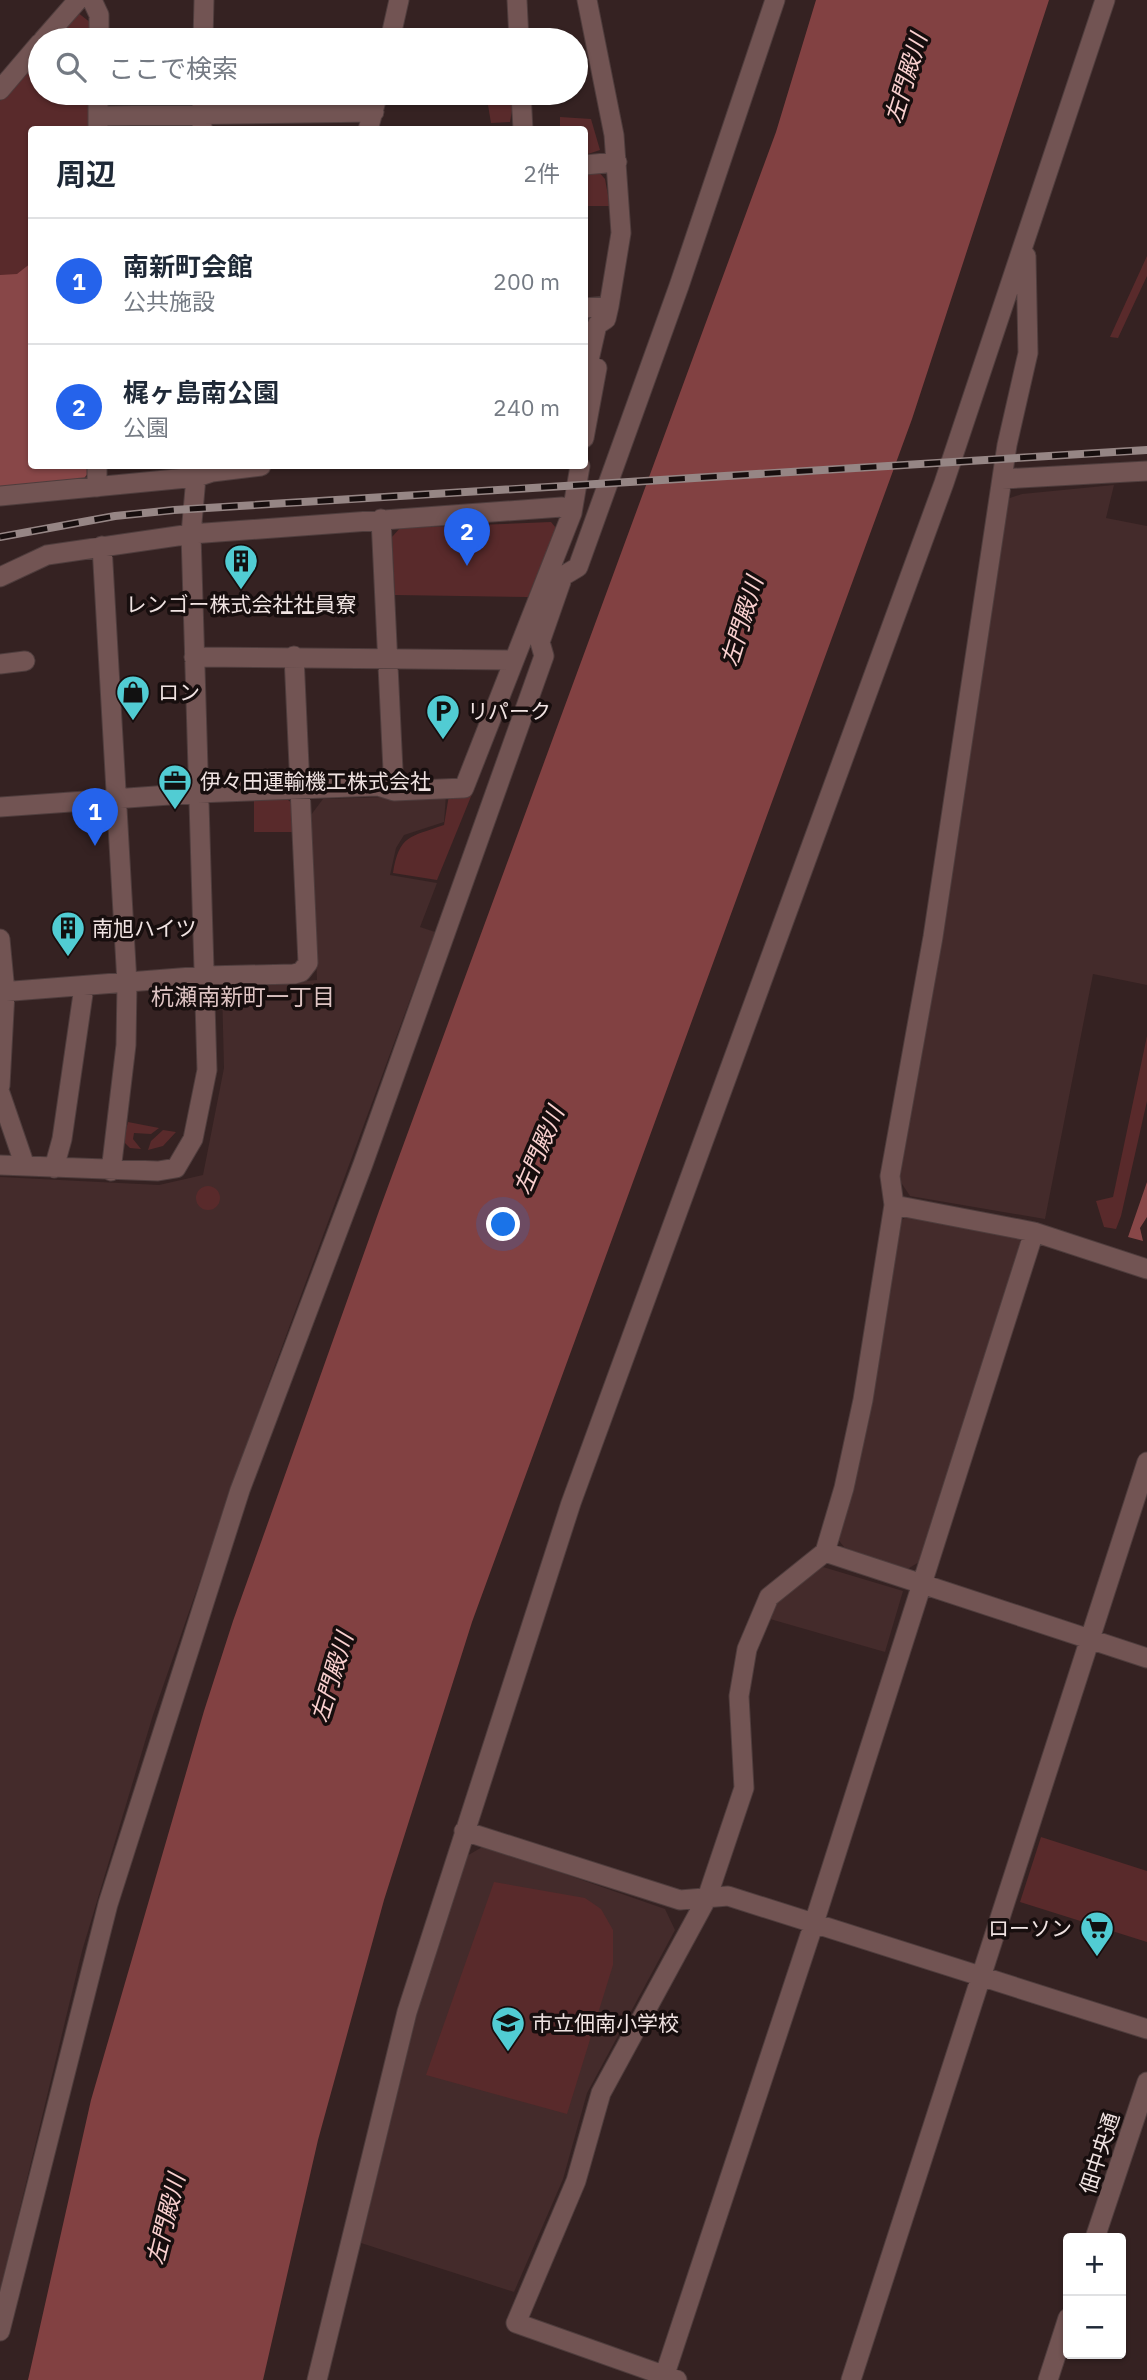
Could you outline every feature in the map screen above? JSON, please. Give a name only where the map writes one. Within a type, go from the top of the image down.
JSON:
[{"type":"street","points":[[54,28],[78,0]]},
{"type":"street","points":[[92,0],[99,15],[99,28]]},
{"type":"street","points":[[203,28],[204,0]]},
{"type":"street","points":[[393,28],[399,0]]},
{"type":"street","points":[[517,0],[518,28]]},
{"type":"street","points":[[587,0],[614,135],[621,233],[588,416]]},
{"type":"street","points":[[563,576],[578,566],[679,286],[775,0]]},
{"type":"street","points":[[317,2380],[407,2012],[571,1503],[944,483],[1105,0]]},
{"type":"street","points":[[0,90],[7,67],[28,52]]},
{"type":"street","points":[[98,105],[98,123],[202,121],[373,111]]},
{"type":"street","points":[[522,105],[523,126]]},
{"type":"street","points":[[588,165],[617,162]]},
{"type":"street","points":[[1026,241],[1028,353],[1002,479],[933,937],[890,1176],[894,1205],[888,1224],[863,1400],[844,1488],[825,1552],[769,1597],[747,1649],[739,1696],[744,1788],[707,1898],[601,2093],[576,2182],[516,2323],[668,2379],[1034,1232]]},
{"type":"street","points":[[588,309],[607,312]]},
{"type":"street","points":[[588,364],[597,325],[607,312]]},
{"type":"street","points":[[97,469],[97,487]]},
{"type":"street","points":[[0,496],[236,469]]},
{"type":"street","points":[[0,807],[198,793],[378,786],[394,791],[464,788],[512,660],[574,508],[580,469]]},
{"type":"street","points":[[1002,479],[1147,471]]},
{"type":"street","points":[[0,1165],[111,1171],[176,1168],[186,1156],[193,1139],[207,1070],[191,534],[197,472]]},
{"type":"street","points":[[0,577],[47,555],[191,534],[380,519],[574,508],[587,504],[540,642],[544,656],[442,934],[363,1164],[228,1529],[108,1904],[0,2330]]},
{"type":"street","points":[[380,519],[394,791]]},
{"type":"street","points":[[102,546],[127,983],[126,1045],[111,1171]]},
{"type":"street","points":[[2,992],[84,988],[205,976],[301,972],[308,963],[294,656]]},
{"type":"street","points":[[194,657],[512,660]]},
{"type":"street","points":[[0,664],[25,661]]},
{"type":"street","points":[[0,939],[0,1086]]},
{"type":"street","points":[[54,1168],[62,1139],[84,988]]},
{"type":"street","points":[[0,1093],[25,1166]]},
{"type":"street","points":[[894,1205],[1034,1232],[1147,1269]]},
{"type":"street","points":[[851,2380],[1147,1462]]},
{"type":"street","points":[[825,1552],[1147,1658]]},
{"type":"street","points":[[464,1831],[680,1900],[728,1896],[1147,2029]]},
{"type":"street","name":"佃中央通","points":[[1097,2233],[1147,2082]]},
{"type":"street","points":[[1048,2380],[1063,2334]]},
{"type":"shaded area","points":[[77,12],[91,23],[91,28],[63,28]]},
{"type":"shaded area","points":[[28,68],[28,105],[91,105],[90,126],[28,126],[28,469],[31,469],[27,483],[0,487],[0,101]]},
{"type":"shaded area","points":[[488,105],[513,105],[510,122],[491,123]]},
{"type":"shaded area","points":[[560,117],[591,119],[600,150],[588,154],[588,126],[560,126]]},
{"type":"shaded area","points":[[597,170],[605,179],[610,206],[588,206],[588,172]]},
{"type":"shaded area","points":[[1147,256],[1147,276],[1118,338],[1110,337]]},
{"type":"shaded area","points":[[28,265],[28,469],[89,469],[82,481],[0,487],[0,275],[17,274]]},
{"type":"shaded area","points":[[1114,485],[1106,518],[1147,526],[1147,985],[1093,974],[1045,1219],[910,1196],[898,1178],[1001,501],[1022,494]]},
{"type":"shaded area","points":[[551,522],[556,528],[528,597],[395,595],[392,537],[400,528]]},
{"type":"shaded area","points":[[472,794],[437,880],[393,873],[399,851],[408,839],[444,825],[449,795]]},
{"type":"shaded area","points":[[446,795],[444,822],[404,835],[396,848],[390,875],[437,883],[420,927],[435,932],[273,1371],[153,1715],[82,1951],[0,2291],[0,1177],[159,1185],[203,1175],[224,1068],[222,988],[317,980],[311,815],[323,799]]},
{"type":"shaded area","points":[[254,800],[288,800],[292,803],[294,832],[254,832]]},
{"type":"shaded area","points":[[1147,1036],[1147,1101],[1121,1216],[1116,1229],[1104,1227],[1096,1201],[1113,1197]]},
{"type":"shaded area","points":[[128,1122],[159,1128],[151,1134],[134,1133],[133,1139],[141,1149],[130,1148],[123,1141]]},
{"type":"shaded area","points":[[163,1130],[176,1132],[163,1146],[148,1150],[151,1141]]},
{"type":"shaded area","points":[[1147,1182],[1147,1217],[1140,1228],[1143,1241],[1128,1237]]},
{"type":"shaded area","points":[[208,1186],[217,1189],[220,1198],[217,1207],[208,1210],[199,1207],[196,1198],[199,1189]]},
{"type":"shaded area","points":[[906,1217],[1005,1234],[1023,1240],[919,1562],[906,1570],[844,1547],[837,1538],[869,1421],[895,1225]]},
{"type":"shaded area","points":[[823,1567],[903,1591],[885,1652],[770,1619],[778,1597]]},
{"type":"shaded area","points":[[1041,1837],[1147,1871],[1147,1942],[1020,1902]]},
{"type":"shaded area","name":"市立佃南小学校","points":[[484,1846],[665,1909],[675,1930],[587,2093],[563,2179],[514,2292],[361,2243],[417,2013],[465,1857]]},
{"type":"shaded area","points":[[494,1882],[585,1898],[601,1909],[613,1930],[613,1965],[567,2114],[426,2075]]},
{"type":"water","name":"左門殿川","points":[[816,0],[1049,0],[912,419],[472,1622],[384,1900],[318,2140],[263,2380],[28,2380],[91,2100],[204,1711],[233,1621],[379,1211],[776,132]]},
{"type":"railway","points":[[0,537],[115,516],[174,510],[1147,450]]},
{"type":"place","name":"梶ヶ島南公園","points":[[467,566]]},
{"type":"place","name":"レンゴー株式会社社員寮","points":[[241,591]]},
{"type":"place","name":"ロン","points":[[133,722]]},
{"type":"place","name":"リパーク","points":[[443,741]]},
{"type":"place","name":"伊々田運輸機工株式会社","points":[[175,811]]},
{"type":"place","name":"南新町会館","points":[[95,846]]},
{"type":"place","name":"南旭ハイツ","points":[[68,958]]},
{"type":"place","name":"ローソン","points":[[1097,1958]]},
{"type":"place","name":"市立佃南小学校","points":[[508,2053]]},
{"type":"district","name":"杭瀬南新町一丁目","points":[[243,996]]}]
